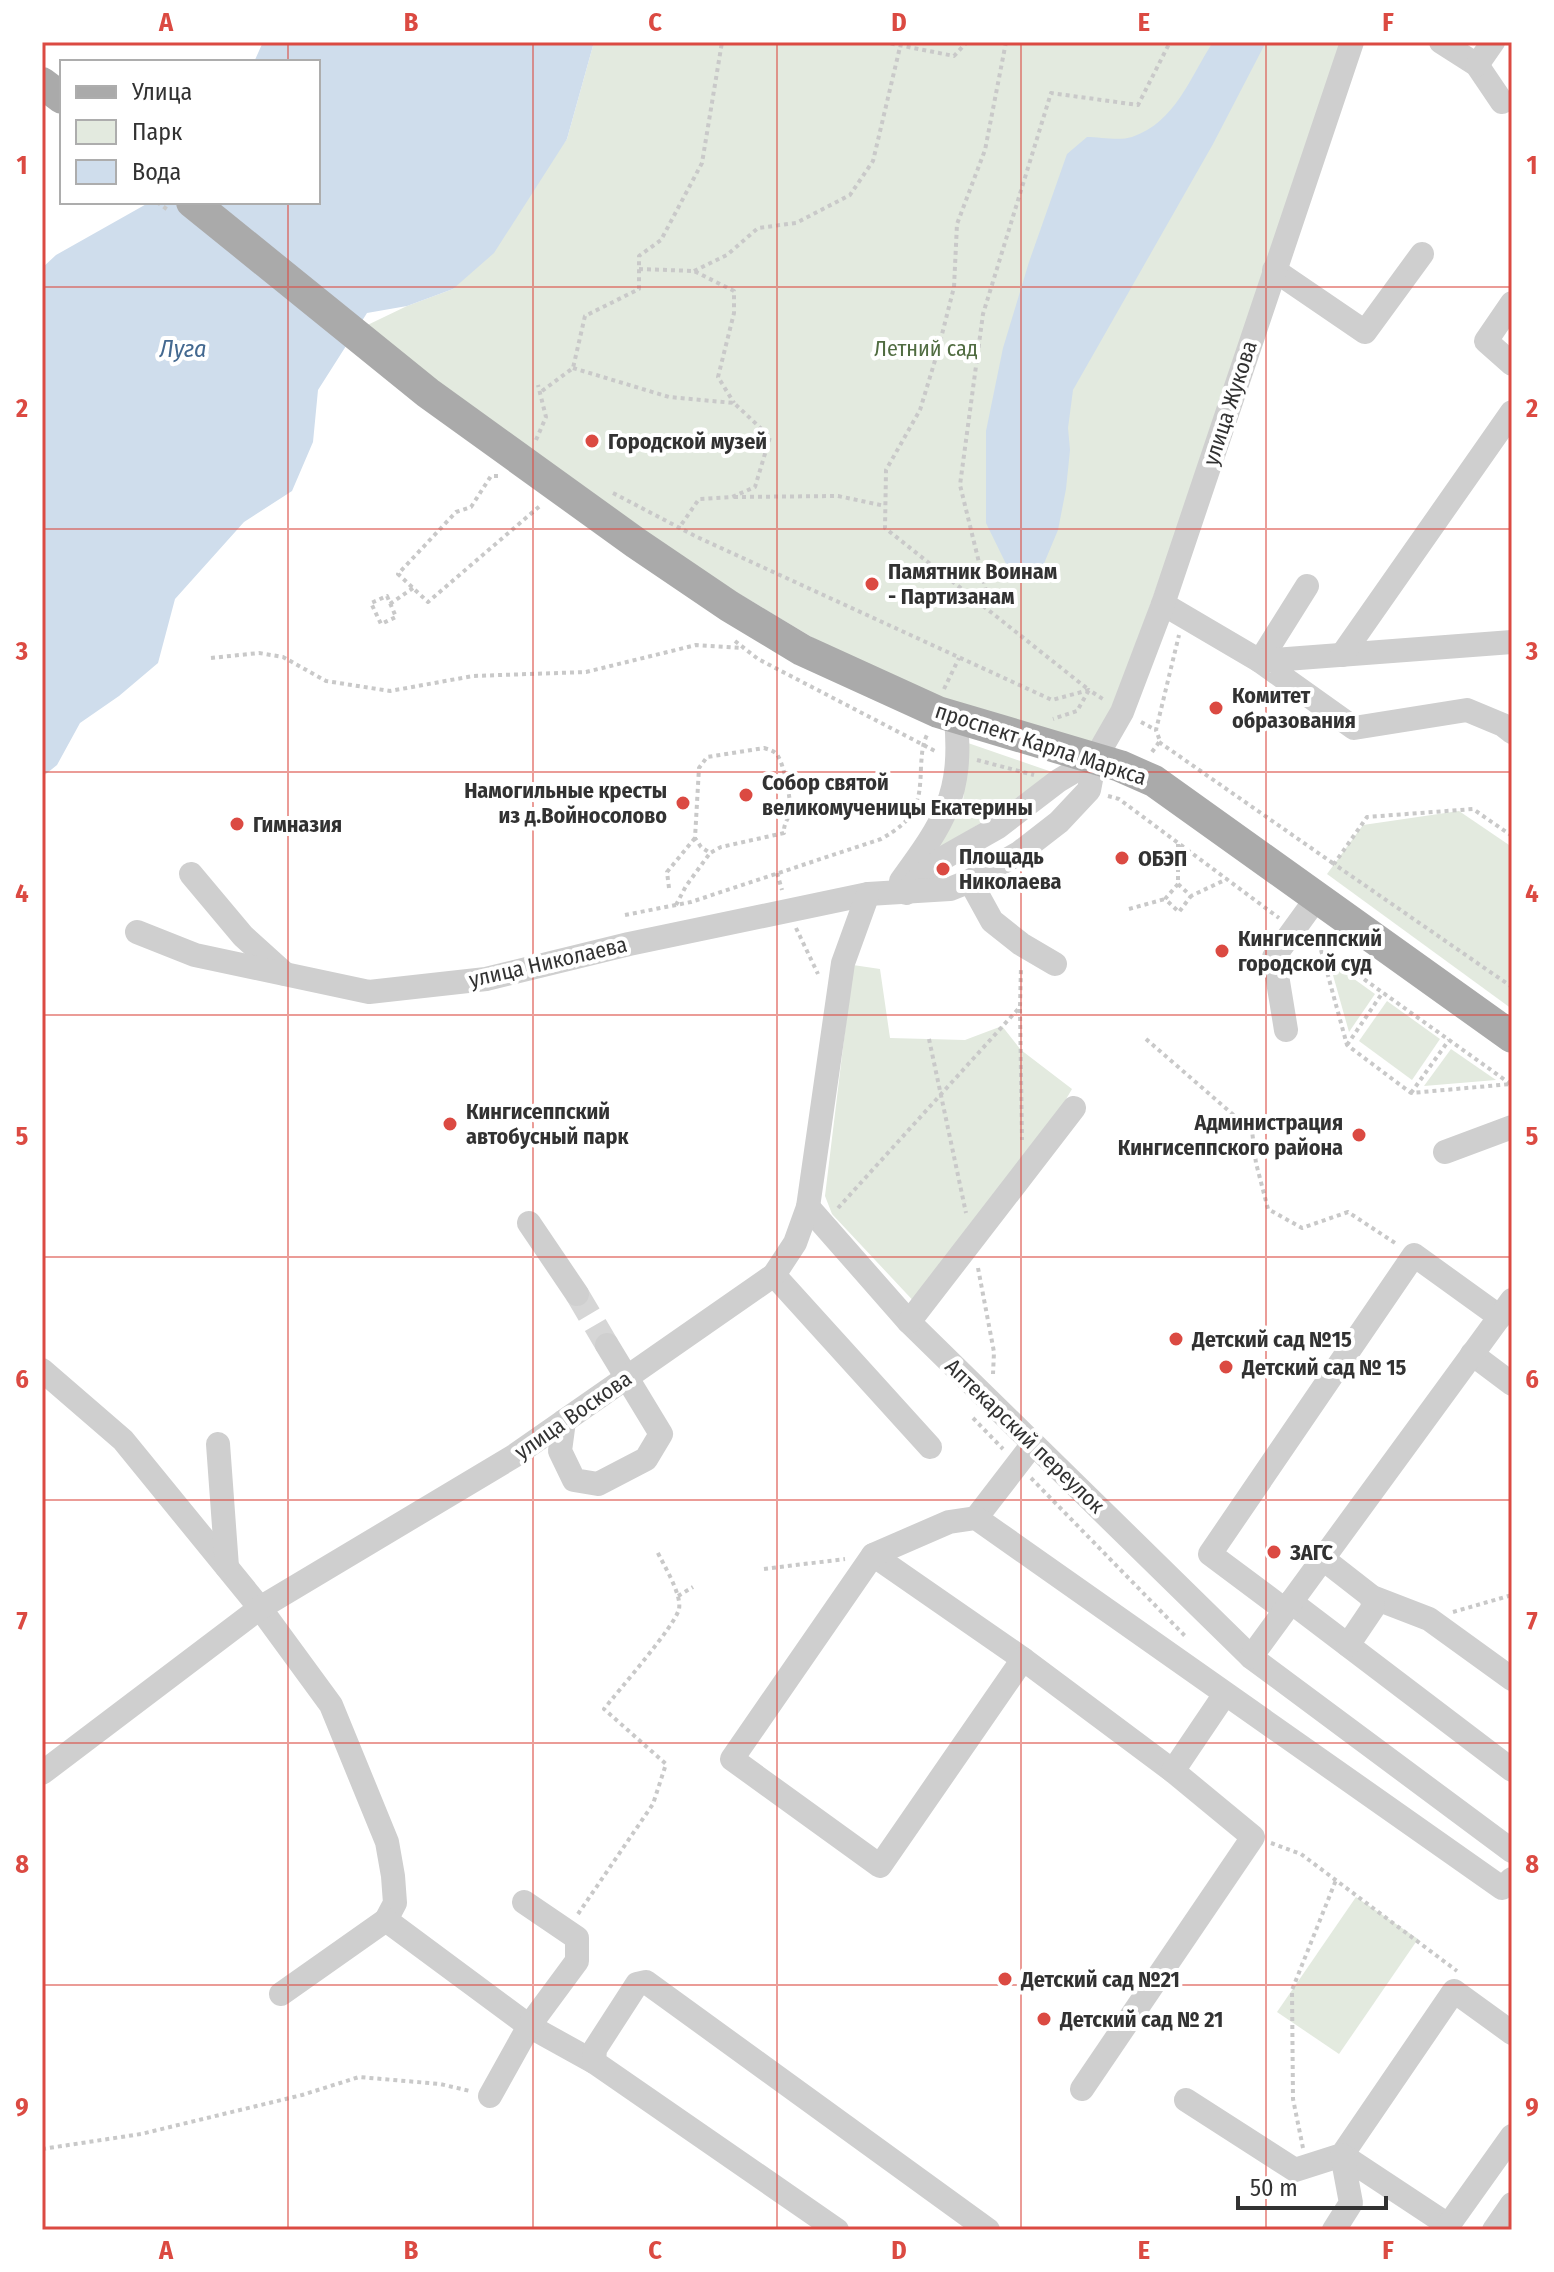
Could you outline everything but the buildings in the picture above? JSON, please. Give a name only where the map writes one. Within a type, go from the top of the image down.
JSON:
[{"type":"main road","points":[[42,83],[60,96]]},
{"type":"main road","name":"проспект Карла Маркса","points":[[194,204],[549,491],[715,597],[802,650],[867,681],[956,706],[1154,781],[1512,1037]]},
{"type":"main road","points":[[1138,773],[1162,777],[1512,1025]]},
{"type":"street","name":"улица Жукова","points":[[970,881],[1019,853],[1071,811],[1089,790],[1095,759],[1173,610],[1274,270],[1352,42]]},
{"type":"street","points":[[1441,42],[1477,65],[1502,102]]},
{"type":"street","points":[[1477,65],[1493,42]]},
{"type":"street","points":[[1274,270],[1365,332],[1422,254]]},
{"type":"street","points":[[1512,303],[1486,341],[1512,364]]},
{"type":"street","points":[[1342,655],[1512,412]]},
{"type":"street","points":[[1260,661],[1307,586]]},
{"type":"street","points":[[1173,610],[1260,661],[1354,728],[1467,710],[1512,732]]},
{"type":"street","points":[[1260,661],[1512,642]]},
{"type":"street","points":[[899,893],[944,817],[957,771],[956,706]]},
{"type":"street","points":[[899,893],[945,857],[998,827],[1058,781],[1095,759]]},
{"type":"street","points":[[191,874],[243,936],[285,974]]},
{"type":"street","points":[[970,881],[992,921],[1021,944],[1055,964]]},
{"type":"street","name":"улица Николаева","points":[[137,932],[195,955],[369,992],[486,979],[629,944],[868,894],[950,889],[970,881]]},
{"type":"street","name":"улица Воскова","points":[[42,1773],[260,1608],[514,1456],[774,1275],[816,1216],[843,963],[868,894]]},
{"type":"street","points":[[1286,1030],[1274,957],[1316,899]]},
{"type":"street","points":[[909,1322],[1074,1108]]},
{"type":"street","points":[[1445,1152],[1512,1127]]},
{"type":"street","name":"Аптекарский переулок","points":[[816,1216],[909,1322],[1251,1657],[1512,1851]]},
{"type":"street","points":[[529,1223],[577,1294]]},
{"type":"street","points":[[1251,1657],[1288,1606],[1322,1558],[1506,1308],[1414,1255],[1210,1554],[1288,1606],[1348,1645],[1512,1770]]},
{"type":"street","points":[[774,1275],[930,1447]]},
{"type":"street","points":[[564,1421],[560,1451],[574,1480],[598,1484],[646,1459],[661,1434],[607,1345]]},
{"type":"street","points":[[1472,1354],[1512,1384]]},
{"type":"street","points":[[42,1370],[123,1440],[260,1608],[331,1705],[387,1842],[395,1903],[386,1920],[281,1994]]},
{"type":"street","points":[[218,1444],[227,1567]]},
{"type":"street","points":[[976,1518],[1033,1444]]},
{"type":"street","points":[[1023,1659],[880,1866],[732,1759],[873,1555],[949,1522],[976,1518],[1502,1888],[1512,1879]]},
{"type":"street","points":[[873,1555],[1023,1659],[1173,1771],[1253,1837],[1082,2089]]},
{"type":"street","points":[[1322,1558],[1372,1597],[1429,1619],[1512,1679]]},
{"type":"street","points":[[1348,1645],[1373,1608],[1372,1597]]},
{"type":"street","points":[[1173,1771],[1225,1694]]},
{"type":"street","points":[[490,2096],[529,2026],[577,1961],[577,1938],[524,1902]]},
{"type":"street","points":[[386,1920],[529,2026],[594,2062],[837,2230]]},
{"type":"street","points":[[594,2062],[595,2049],[637,1984],[646,1982],[988,2230]]},
{"type":"street","points":[[1186,2100],[1295,2170],[1342,2155],[1454,1991],[1512,2033]]},
{"type":"street","points":[[1342,2155],[1447,2228],[1512,2136]]},
{"type":"street","points":[[1334,2230],[1351,2203],[1342,2155]]},
{"type":"street","points":[[1494,2230],[1512,2204]]},
{"type":"path","points":[[542,391],[573,368],[585,316],[639,289],[639,256],[661,240],[702,163],[722,42]]},
{"type":"path","points":[[883,42],[954,56],[967,42]]},
{"type":"path","points":[[1006,42],[985,150],[957,224],[954,287],[937,354],[920,410],[886,470],[885,528],[1089,690],[1156,730]]},
{"type":"path","points":[[980,605],[987,595],[960,485],[983,314],[1051,93],[1138,105],[1170,42]]},
{"type":"path","points":[[694,271],[727,255],[758,228],[796,223],[850,195],[873,161],[900,47]]},
{"type":"path","points":[[639,269],[694,271],[734,291],[734,313],[718,377],[734,403],[770,437],[755,487],[732,497]]},
{"type":"path","points":[[573,368],[669,397],[734,403]]},
{"type":"path","points":[[533,449],[546,417],[538,385]]},
{"type":"path","points":[[502,476],[491,476],[471,507],[456,512],[398,574],[428,602],[549,491]]},
{"type":"path","points":[[611,492],[679,528],[1052,700],[1089,690]]},
{"type":"path","points":[[679,528],[699,499],[838,496],[885,506]]},
{"type":"path","points":[[390,604],[413,588]]},
{"type":"path","points":[[387,596],[390,604],[396,617],[381,624],[371,603],[387,596]]},
{"type":"path","points":[[1173,610],[1156,730],[1159,742],[1512,987]]},
{"type":"path","points":[[211,658],[259,653],[283,657],[326,681],[390,691],[473,676],[586,672],[696,645],[743,648]]},
{"type":"path","points":[[944,688],[956,706]]},
{"type":"path","points":[[1049,719],[1062,718],[1077,711],[1089,690]]},
{"type":"path","points":[[1138,773],[1159,742]]},
{"type":"path","points":[[625,915],[676,905],[881,839],[903,827],[914,812],[922,745]]},
{"type":"path","points":[[669,888],[667,872],[695,838],[699,768],[707,757],[764,748],[774,751],[780,758],[791,808],[783,825],[784,833],[721,847],[710,853],[676,905]]},
{"type":"path","points":[[1334,864],[1367,817],[1473,809],[1512,836]]},
{"type":"path","points":[[695,838],[710,853]]},
{"type":"path","points":[[1129,909],[1165,899],[1178,884],[1178,843]]},
{"type":"path","points":[[1165,899],[1179,912],[1191,896],[1227,879],[1512,1085]]},
{"type":"path","points":[[1178,884],[1191,896]]},
{"type":"path","points":[[1021,944],[1022,1174]]},
{"type":"path","points":[[1320,947],[1347,1045],[1411,1093],[1512,1085]]},
{"type":"path","points":[[1347,1045],[1383,992]]},
{"type":"path","points":[[816,1216],[1020,1007]]},
{"type":"path","points":[[1146,1039],[1252,1131],[1256,1163],[1268,1209],[1302,1228],[1348,1212],[1414,1255]]},
{"type":"path","points":[[1411,1093],[1449,1040]]},
{"type":"path","points":[[567,1931],[653,1804],[666,1764],[604,1709],[679,1609],[678,1596],[657,1551]]},
{"type":"path","points":[[764,1569],[873,1555]]},
{"type":"path","points":[[678,1596],[693,1587]]},
{"type":"path","points":[[1253,1837],[1301,1854],[1466,1978],[1476,2007]]},
{"type":"path","points":[[1307,2166],[1293,2099],[1292,1990],[1336,1880]]},
{"type":"path","points":[[42,2149],[141,2134],[302,2095],[359,2077],[440,2084],[490,2096]]},
{"type":"green space","name":"Летний сад","points":[[594,42],[1352,42],[1095,759],[938,712],[551,482],[355,331],[407,306],[453,289],[567,139]]},
{"type":"green space","points":[[968,743],[1052,772],[989,818],[936,850],[963,802]]},
{"type":"green space","points":[[1459,811],[1512,847],[1512,1009],[1327,874],[1363,825]]},
{"type":"green space","points":[[1329,961],[1375,994],[1349,1032]]},
{"type":"green space","points":[[853,965],[880,969],[890,1038],[965,1040],[1002,1026],[1021,1050],[1072,1089],[1022,1174],[920,1308],[832,1214],[825,1196]]},
{"type":"green space","points":[[1387,1001],[1440,1039],[1412,1080],[1359,1041]]},
{"type":"green space","points":[[1451,1049],[1496,1080],[1424,1086]]},
{"type":"green space","points":[[1356,1897],[1418,1939],[1339,2054],[1277,2012]]},
{"type":"water","name":"Луга","points":[[263,42],[594,42],[567,139],[494,253],[453,289],[407,306],[367,313],[318,390],[313,442],[292,491],[244,522],[175,599],[158,663],[80,723],[57,765],[42,777],[42,268],[56,255],[146,204],[320,204],[320,60],[255,60]]},
{"type":"water","points":[[1213,42],[1266,42],[1213,144],[1073,390],[1066,489],[1058,530],[1040,573],[1010,572],[986,523],[986,431],[1003,348],[1067,154],[1087,137],[1132,137],[1160,121],[1180,97]]},
{"type":"tunnel","points":[[577,1294],[607,1345]]},
{"type":"place","name":"Городской музей","points":[[592,441]]},
{"type":"place","name":"Памятник Воинам - Партизанам","points":[[872,584]]},
{"type":"place","name":"Комитет образования","points":[[1216,708]]},
{"type":"place","name":"Собор святой великомученицы Екатерины","points":[[746,795]]},
{"type":"place","name":"Намогильные кресты из д.Войносолово","points":[[683,803]]},
{"type":"place","name":"Гимназия","points":[[237,824]]},
{"type":"place","name":"ОБЭП","points":[[1122,858]]},
{"type":"place","name":"Площадь Николаева","points":[[943,869]]},
{"type":"place","name":"Кингисеппский городской суд","points":[[1222,951]]},
{"type":"place","name":"Кингисеппский автобусный парк","points":[[450,1124]]},
{"type":"place","name":"Администрация Кингисеппского района","points":[[1359,1135]]},
{"type":"place","name":"Детский сад №15","points":[[1176,1339]]},
{"type":"place","name":"Детский сад № 15","points":[[1226,1367]]},
{"type":"place","name":"ЗАГС","points":[[1274,1552]]},
{"type":"place","name":"Детский сад №21","points":[[1005,1979]]},
{"type":"place","name":"Детский сад № 21","points":[[1044,2019]]}]
